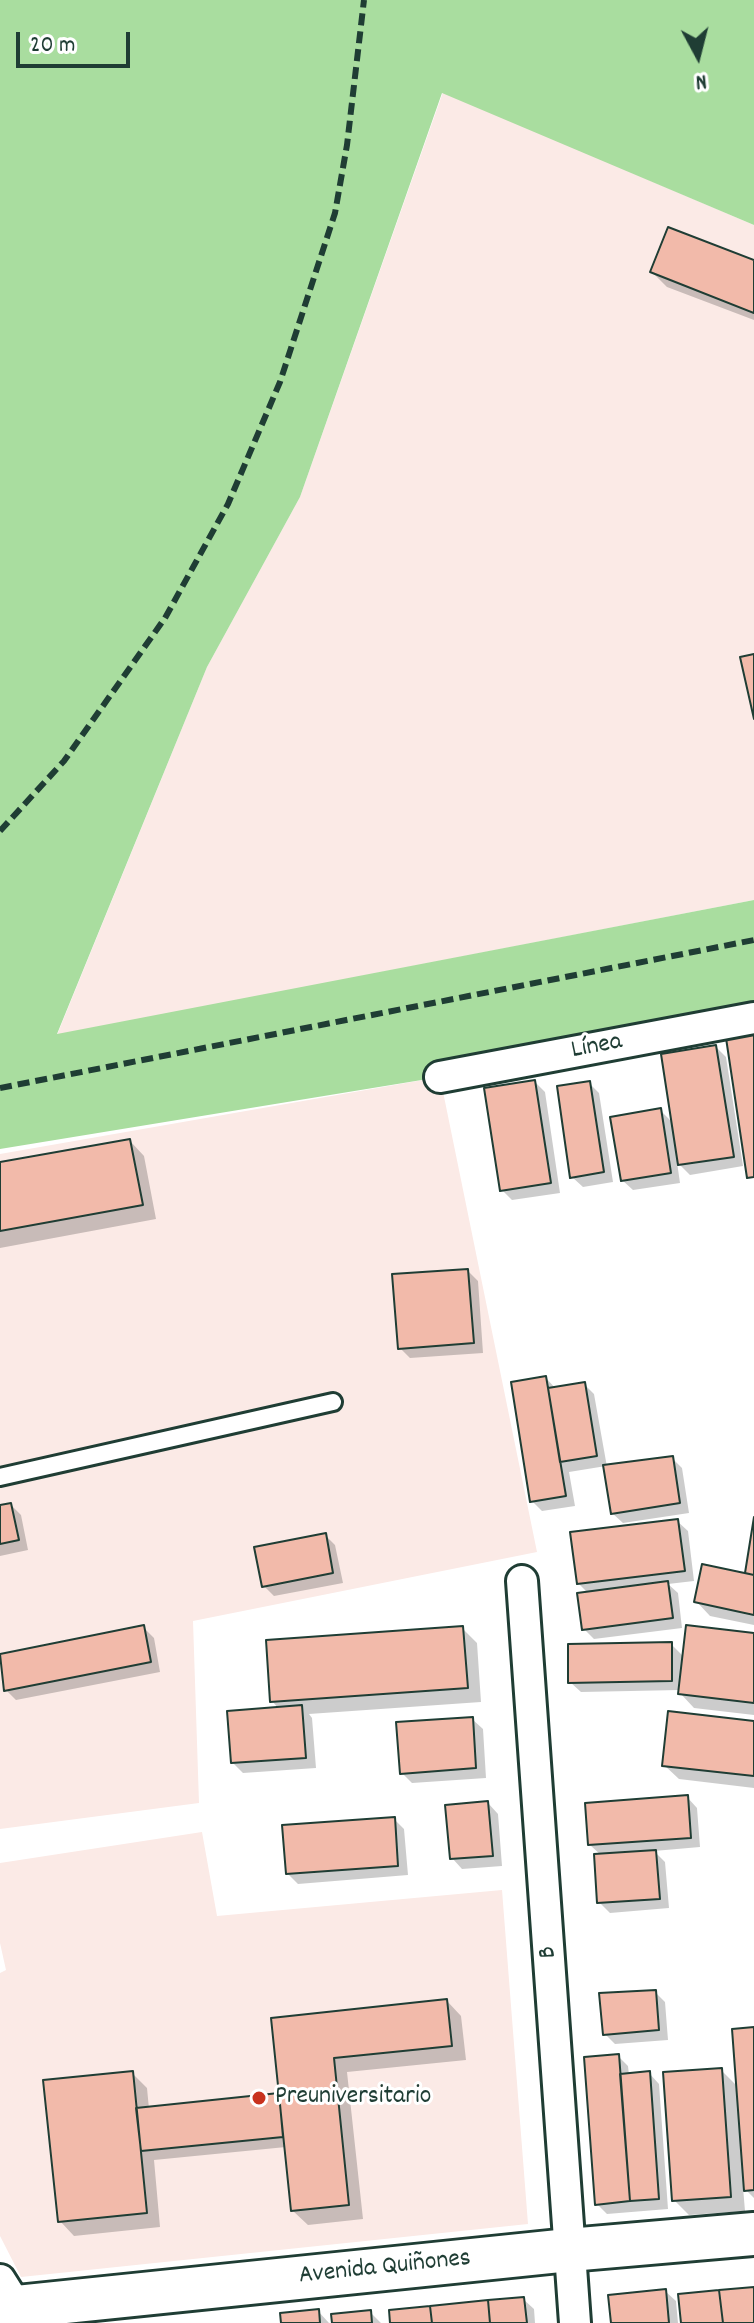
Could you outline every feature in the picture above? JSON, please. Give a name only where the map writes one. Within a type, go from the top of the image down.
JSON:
[{"type":"main road","name":"Avenida Quiñones","points":[[11,2303],[754,2234]]},
{"type":"street","name":"Línea","points":[[440,1077],[754,1018]]},
{"type":"street","name":"B","points":[[522,1581],[575,2323]]},
{"type":"lane","points":[[0,1477],[333,1402]]},
{"type":"shaded area","points":[[443,92],[754,225],[754,900],[57,1035],[207,667],[300,497]]},
{"type":"shaded area","points":[[440,1077],[537,1552],[193,1621],[199,1803],[0,1829],[0,1154]]},
{"type":"shaded area","name":"Preuniversitario","points":[[202,1832],[217,1916],[502,1890],[528,2224],[21,2277],[0,2236],[0,1973],[6,1970],[0,1943],[0,1863]]},
{"type":"green space","points":[[0,0],[754,0],[754,225],[442,93],[300,497],[207,667],[57,1034],[754,900],[754,1016],[440,1077],[0,1149]]},
{"type":"building","points":[[668,227],[754,260],[754,313],[650,272]]},
{"type":"building","points":[[754,654],[754,719],[740,657]]},
{"type":"building","points":[[754,1034],[754,1177],[747,1178],[726,1038]]},
{"type":"building","points":[[716,1045],[734,1157],[678,1165],[661,1054]]},
{"type":"building","points":[[535,1080],[551,1183],[500,1191],[484,1088]]},
{"type":"building","points":[[590,1081],[604,1172],[570,1178],[557,1086]]},
{"type":"building","points":[[661,1108],[671,1173],[621,1181],[610,1117]]},
{"type":"building","points":[[130,1139],[143,1205],[0,1231],[0,1162]]},
{"type":"building","points":[[468,1269],[474,1343],[398,1349],[392,1274]]},
{"type":"building","points":[[546,1376],[566,1496],[530,1502],[511,1382]]},
{"type":"building","points":[[585,1382],[597,1456],[560,1462],[548,1388]]},
{"type":"building","points":[[673,1456],[680,1503],[611,1514],[603,1465]]},
{"type":"building","points":[[11,1503],[19,1540],[0,1544],[0,1505]]},
{"type":"building","points":[[754,1517],[754,1575],[745,1573]]},
{"type":"building","points":[[678,1519],[685,1571],[577,1584],[570,1532]]},
{"type":"building","points":[[326,1533],[333,1573],[262,1587],[254,1547]]},
{"type":"building","points":[[702,1564],[754,1575],[754,1615],[694,1602]]},
{"type":"building","points":[[668,1581],[673,1618],[582,1630],[577,1593]]},
{"type":"building","points":[[144,1625],[151,1662],[4,1691],[0,1654]]},
{"type":"building","points":[[686,1625],[754,1633],[754,1703],[678,1694]]},
{"type":"building","points":[[463,1626],[468,1688],[270,1702],[266,1640]]},
{"type":"building","points":[[672,1642],[672,1681],[568,1683],[568,1644]]},
{"type":"building","points":[[302,1705],[306,1758],[231,1763],[227,1711]]},
{"type":"building","points":[[668,1711],[754,1721],[754,1776],[662,1766]]},
{"type":"building","points":[[473,1717],[476,1768],[400,1774],[396,1722]]},
{"type":"building","points":[[688,1795],[691,1838],[588,1845],[585,1803]]},
{"type":"building","points":[[488,1801],[493,1856],[450,1859],[445,1805]]},
{"type":"building","points":[[395,1817],[398,1866],[286,1874],[282,1825]]},
{"type":"building","points":[[656,1850],[660,1899],[597,1903],[594,1854]]},
{"type":"building","points":[[656,1990],[659,2030],[603,2035],[599,1993]]},
{"type":"building","points":[[447,1999],[452,2046],[334,2058],[349,2205],[291,2211],[271,2018]]},
{"type":"building","points":[[754,2027],[754,2190],[744,2191],[732,2029]]},
{"type":"building","points":[[619,2054],[630,2201],[595,2205],[584,2057]]},
{"type":"building","points":[[722,2068],[731,2197],[672,2201],[663,2072]]},
{"type":"building","points":[[133,2071],[147,2213],[58,2222],[43,2080]]},
{"type":"building","points":[[650,2071],[659,2199],[630,2201],[620,2074]]},
{"type":"building","points":[[279,2093],[283,2137],[141,2151],[136,2108]]},
{"type":"building","points":[[754,2287],[754,2323],[723,2323],[719,2290]]},
{"type":"building","points":[[666,2289],[669,2323],[611,2323],[608,2295]]},
{"type":"building","points":[[719,2290],[723,2323],[681,2323],[678,2294]]},
{"type":"building","points":[[524,2297],[527,2323],[490,2323],[488,2300]]},
{"type":"building","points":[[488,2300],[490,2323],[432,2323],[430,2306]]},
{"type":"building","points":[[430,2306],[432,2323],[390,2323],[389,2310]]},
{"type":"building","points":[[319,2309],[320,2323],[281,2323],[280,2313]]},
{"type":"building","points":[[371,2310],[372,2323],[332,2323],[331,2314]]},
{"type":"railway","points":[[0,831],[64,761],[165,618],[228,504],[280,382],[335,213],[347,145],[364,0]]},
{"type":"railway","points":[[0,1088],[754,940]]},
{"type":"place","name":"Preuniversitario","points":[[259,2098]]}]
